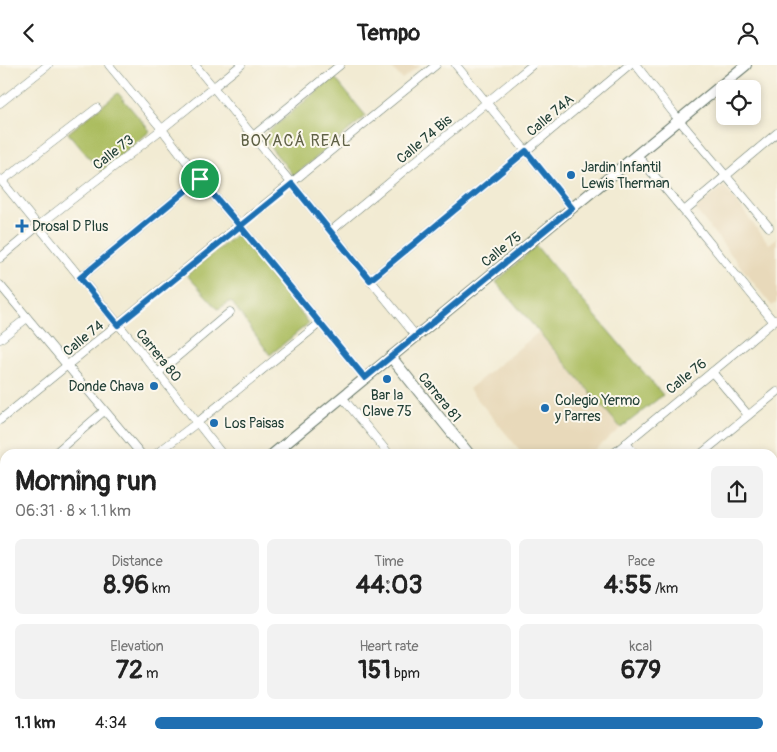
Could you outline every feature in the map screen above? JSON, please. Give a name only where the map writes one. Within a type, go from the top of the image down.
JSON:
[{"type":"street","points":[[0,103],[48,65]]},
{"type":"street","points":[[109,65],[200,179],[365,378]]},
{"type":"street","points":[[195,65],[416,336]]},
{"type":"street","name":"Calle 73","points":[[0,258],[241,65]]},
{"type":"street","points":[[253,136],[340,65]]},
{"type":"street","name":"Calle 74","points":[[0,420],[436,65]]},
{"type":"street","points":[[456,65],[572,208]]},
{"type":"street","name":"Calle 74 Bis","points":[[331,231],[532,65]]},
{"type":"street","name":"Calle 74A","points":[[370,280],[629,65]]},
{"type":"street","points":[[636,65],[679,120],[769,227]]},
{"type":"street","name":"Calle 75","points":[[279,449],[746,65]]},
{"type":"street","points":[[1,180],[96,109]]},
{"type":"street","points":[[684,211],[776,135]]},
{"type":"street","points":[[637,155],[775,320]]},
{"type":"street","points":[[80,278],[200,179]]},
{"type":"street","name":"Carrera 80","points":[[1,180],[218,449]]},
{"type":"street","points":[[0,285],[137,449]]},
{"type":"street","points":[[158,373],[230,312]]},
{"type":"street","points":[[0,339],[27,318]]},
{"type":"street","name":"Calle 76","points":[[619,449],[775,320]]},
{"type":"street","points":[[163,449],[320,323]]},
{"type":"street","name":"Carrera 81","points":[[390,357],[465,449]]},
{"type":"street","points":[[712,372],[748,415]]},
{"type":"street","points":[[707,449],[748,415],[775,396]]},
{"type":"street","points":[[342,397],[385,449]]},
{"type":"street","points":[[60,449],[104,411]]},
{"type":"street","points":[[626,443],[631,449]]},
{"type":"shaded area","points":[[389,65],[420,65],[402,79]]},
{"type":"shaded area","points":[[724,186],[769,244],[777,238],[777,302],[772,306],[695,209]]},
{"type":"shaded area","name":"Colegio Yermo y Parres","points":[[539,332],[621,428],[596,449],[519,449],[469,389]]},
{"type":"green space","points":[[334,77],[366,116],[294,176],[262,137]]},
{"type":"green space","points":[[118,93],[150,131],[101,172],[68,133]]},
{"type":"green space","points":[[237,234],[309,323],[270,355],[231,301],[218,309],[187,275]]},
{"type":"green space","points":[[536,246],[663,395],[621,428],[496,282]]},
{"type":"place","name":"Jardin Infantil Lewis Therman","points":[[571,175]]},
{"type":"place","name":"Drosal D Plus","points":[[22,226]]},
{"type":"place","name":"Bar la Clave 75","points":[[387,379]]},
{"type":"place","name":"Donde Chava","points":[[154,386]]},
{"type":"place","name":"Colegio Yermo y Parres","points":[[545,408]]},
{"type":"place","name":"Los Paisas","points":[[214,423]]},
{"type":"district","name":"BOYACÁ REAL","points":[[296,140]]},
{"type":"route","points":[[200,179],[80,278],[118,325],[200,259],[240,226],[292,184],[370,280],[526,151],[572,208],[365,378],[240,226],[200,179]]}]
